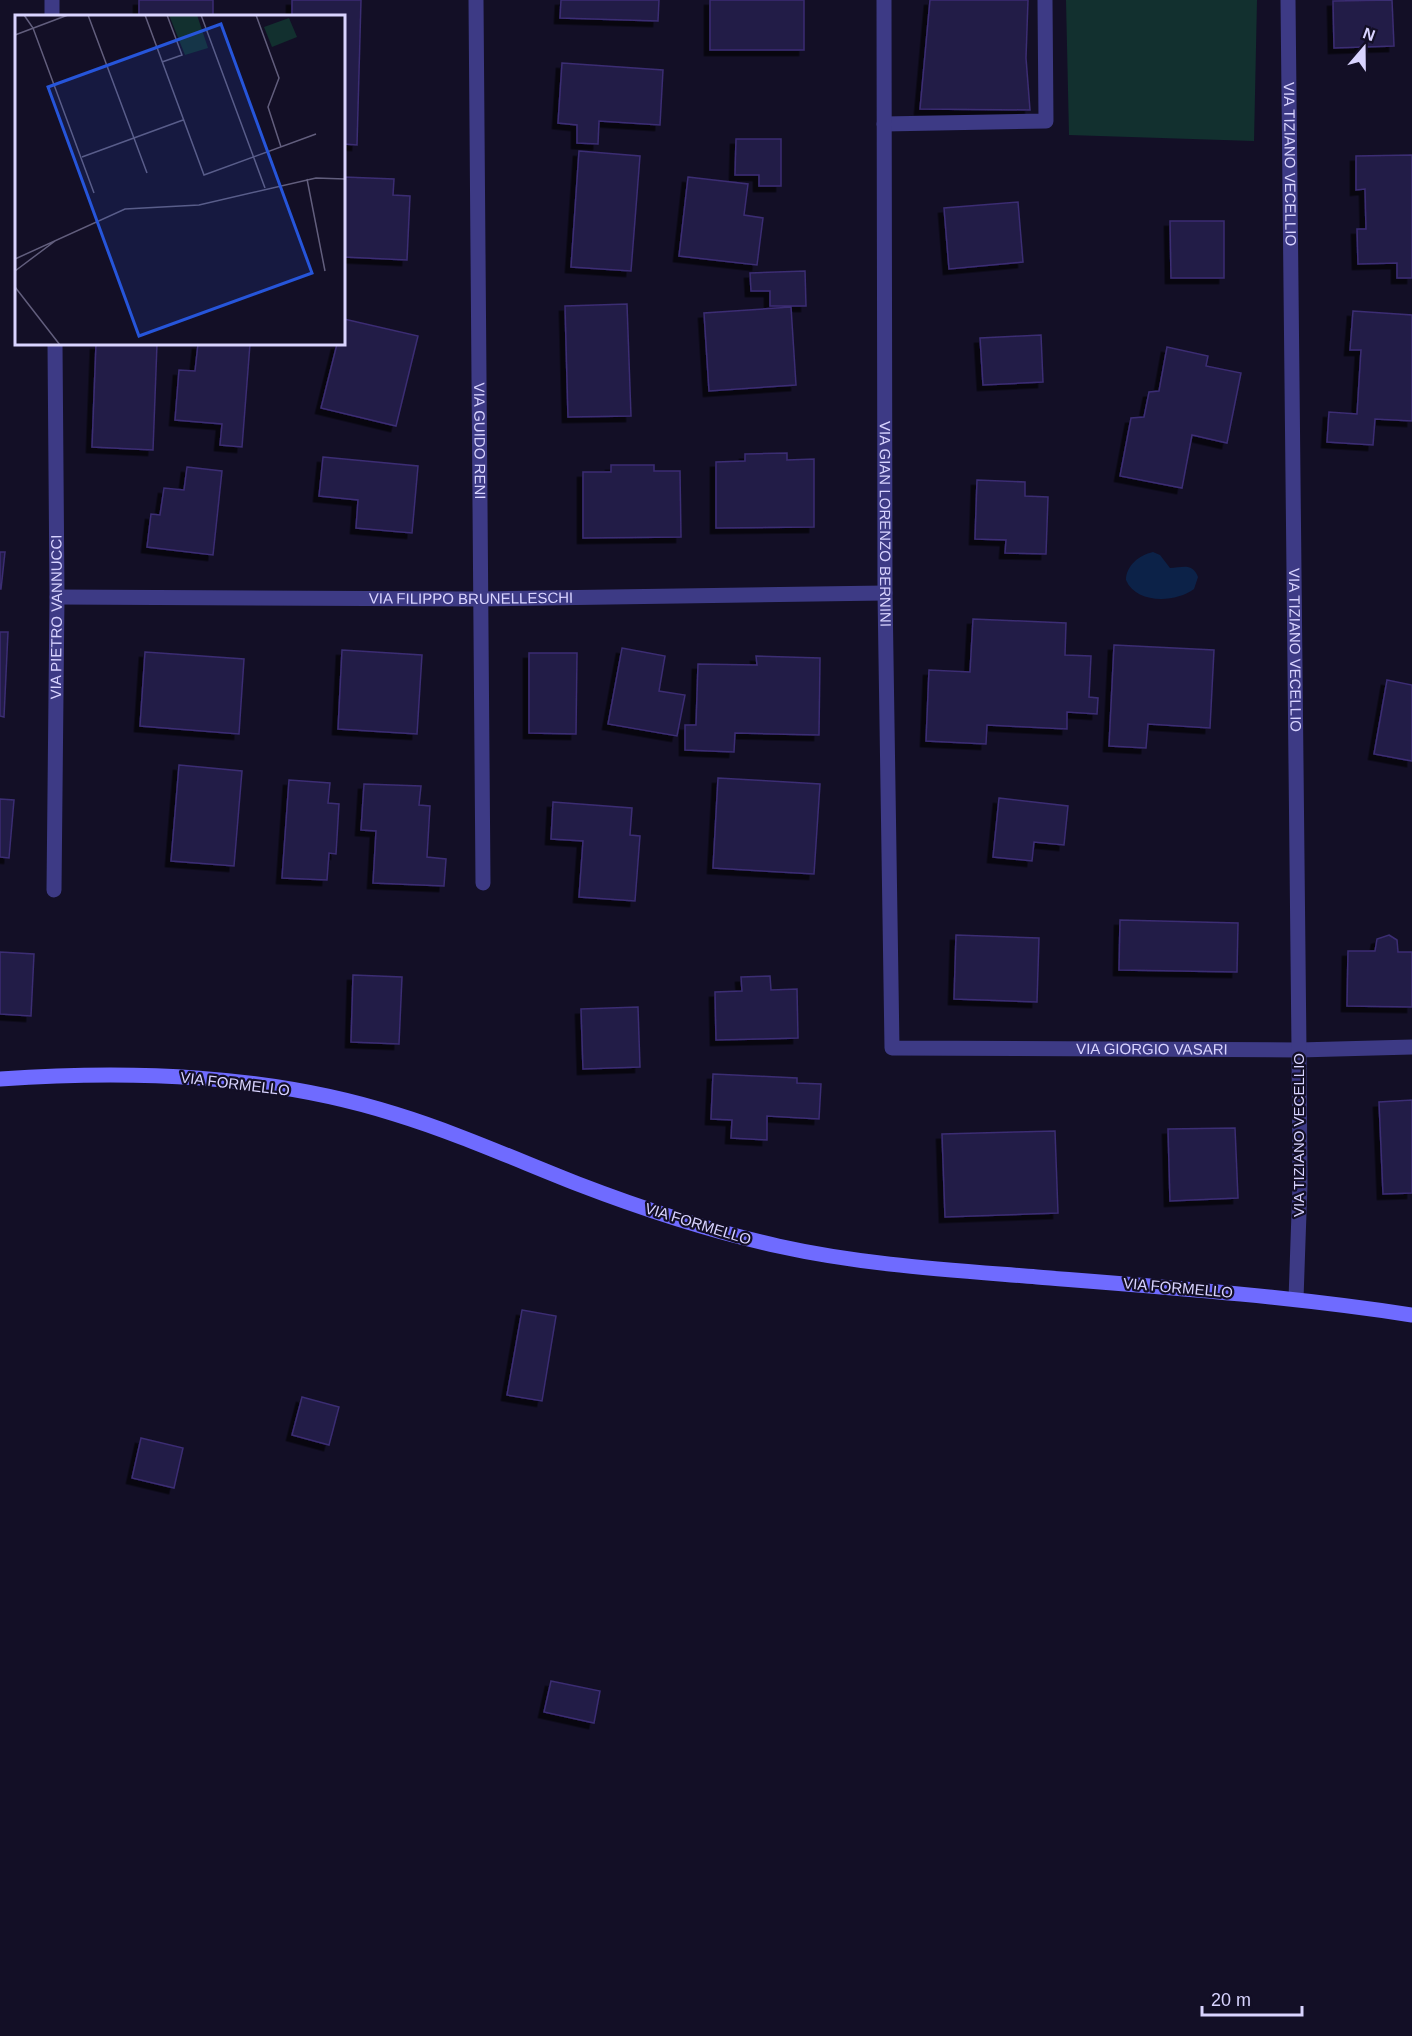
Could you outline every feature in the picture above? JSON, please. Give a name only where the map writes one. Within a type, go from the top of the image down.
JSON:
[{"type":"main road","name":"VIA FORMELLO","points":[[0,1079],[98,1075],[153,1076],[290,1090],[394,1113],[453,1133],[617,1198],[716,1231],[782,1247],[927,1268],[1296,1299],[1412,1315]]},
{"type":"street","name":"VIA GUIDO RENI","points":[[476,0],[483,883]]},
{"type":"street","name":"VIA GIAN LORENZO BERNINI","points":[[884,0],[885,593],[892,1048]]},
{"type":"street","points":[[884,124],[1046,121],[1045,0]]},
{"type":"street","name":"VIA TIZIANO VECELLIO","points":[[1288,0],[1300,1184],[1296,1299]]},
{"type":"street","name":"VIA PIETRO VANNUCCI","points":[[54,890],[57,597],[55,345]]},
{"type":"street","name":"VIA FILIPPO BRUNELLESCHI","points":[[57,597],[482,599],[885,593]]},
{"type":"street","name":"VIA GIORGIO VASARI","points":[[892,1048],[1299,1050],[1412,1047]]},
{"type":"green space","points":[[1066,0],[1257,0],[1254,141],[1069,135]]},
{"type":"water","points":[[1153,552],[1160,555],[1170,568],[1193,569],[1198,577],[1194,589],[1177,597],[1157,599],[1138,594],[1131,588],[1126,580],[1128,570],[1138,558]]},
{"type":"building","points":[[139,0],[213,0],[213,15],[139,15]]},
{"type":"building","points":[[292,0],[361,0],[357,145],[345,144],[345,15],[292,15]]},
{"type":"building","points":[[561,0],[659,0],[658,21],[560,18]]},
{"type":"building","points":[[710,0],[804,0],[804,50],[710,50]]},
{"type":"building","points":[[930,0],[1028,0],[1026,58],[1030,110],[920,109]]},
{"type":"building","points":[[1392,0],[1394,46],[1334,48],[1333,1]]},
{"type":"building","points":[[562,63],[663,70],[660,125],[599,121],[598,144],[577,143],[577,125],[558,123]]},
{"type":"building","points":[[736,139],[781,139],[781,186],[759,186],[759,175],[735,175]]},
{"type":"building","points":[[579,151],[640,156],[631,271],[571,267]]},
{"type":"building","points":[[1412,155],[1412,278],[1397,278],[1397,263],[1358,264],[1357,229],[1366,229],[1365,189],[1356,190],[1356,156]]},
{"type":"building","points":[[345,177],[394,179],[393,195],[410,196],[407,260],[345,257]]},
{"type":"building","points":[[688,177],[748,184],[744,215],[763,218],[757,265],[679,256]]},
{"type":"building","points":[[1018,202],[1023,262],[949,269],[944,208]]},
{"type":"building","points":[[1170,221],[1224,221],[1224,278],[1171,278]]},
{"type":"building","points":[[805,271],[806,306],[770,306],[770,291],[751,291],[750,273]]},
{"type":"building","points":[[627,304],[631,416],[568,417],[565,306]]},
{"type":"building","points":[[791,307],[796,385],[709,391],[704,313]]},
{"type":"building","points":[[1353,311],[1412,315],[1412,421],[1375,419],[1373,445],[1327,442],[1329,412],[1357,414],[1361,350],[1350,350]]},
{"type":"building","points":[[345,319],[418,336],[396,426],[321,408],[337,345],[345,345]]},
{"type":"building","points":[[1041,335],[1043,382],[983,385],[980,338]]},
{"type":"building","points":[[96,345],[157,345],[153,450],[92,447]]},
{"type":"building","points":[[198,345],[250,345],[242,447],[220,445],[222,424],[175,420],[179,370],[195,371]]},
{"type":"building","points":[[1167,347],[1208,356],[1206,366],[1241,373],[1227,443],[1192,435],[1182,488],[1120,476],[1131,418],[1144,417],[1149,392],[1159,391]]},
{"type":"building","points":[[787,453],[787,460],[814,459],[814,527],[716,528],[716,462],[745,461],[745,454]]},
{"type":"building","points":[[323,457],[418,466],[412,533],[356,528],[358,500],[319,496]]},
{"type":"building","points":[[611,465],[654,465],[654,471],[680,471],[681,537],[583,538],[583,472],[611,472]]},
{"type":"building","points":[[187,467],[222,471],[213,555],[147,547],[151,514],[160,515],[164,488],[184,490]]},
{"type":"building","points":[[977,480],[1025,482],[1025,496],[1048,497],[1046,554],[1005,553],[1006,540],[975,539]]},
{"type":"building","points":[[0,552],[5,552],[1,589],[0,589]]},
{"type":"building","points":[[973,619],[1066,623],[1065,655],[1091,656],[1089,697],[1098,698],[1097,714],[1067,712],[1067,729],[987,725],[986,744],[926,741],[929,670],[970,672]]},
{"type":"building","points":[[0,632],[8,632],[4,717],[0,716]]},
{"type":"building","points":[[1114,645],[1214,650],[1210,728],[1148,724],[1146,748],[1109,746]]},
{"type":"building","points":[[622,648],[665,656],[659,691],[685,695],[677,736],[608,724]]},
{"type":"building","points":[[342,650],[422,655],[417,734],[338,729]]},
{"type":"building","points":[[145,652],[244,659],[239,734],[140,726]]},
{"type":"building","points":[[529,653],[577,653],[576,734],[529,733]]},
{"type":"building","points":[[756,656],[820,658],[819,735],[735,733],[734,752],[685,750],[685,725],[696,725],[698,664],[757,665]]},
{"type":"building","points":[[1387,680],[1412,685],[1412,761],[1374,754]]},
{"type":"building","points":[[179,765],[242,771],[234,866],[171,861]]},
{"type":"building","points":[[718,778],[820,784],[814,874],[713,868]]},
{"type":"building","points":[[289,780],[330,783],[328,803],[339,804],[336,854],[329,853],[327,880],[282,878]]},
{"type":"building","points":[[364,784],[421,786],[419,805],[430,806],[427,857],[446,859],[444,886],[373,883],[376,831],[361,830]]},
{"type":"building","points":[[999,798],[1068,806],[1064,845],[1034,842],[1032,861],[993,857]]},
{"type":"building","points":[[0,799],[14,800],[9,858],[0,857]]},
{"type":"building","points":[[553,802],[632,808],[630,835],[640,836],[635,901],[579,897],[583,841],[551,839]]},
{"type":"building","points":[[1120,920],[1238,923],[1237,972],[1119,970]]},
{"type":"building","points":[[956,935],[1039,938],[1037,1002],[954,999]]},
{"type":"building","points":[[1389,935],[1397,940],[1398,952],[1412,952],[1412,1007],[1347,1006],[1348,951],[1375,951],[1377,939]]},
{"type":"building","points":[[0,952],[34,954],[31,1016],[0,1014]]},
{"type":"building","points":[[353,975],[402,977],[399,1044],[351,1042]]},
{"type":"building","points":[[770,976],[771,990],[797,989],[798,1038],[716,1040],[715,992],[742,991],[741,977]]},
{"type":"building","points":[[638,1007],[640,1067],[583,1069],[581,1009]]},
{"type":"building","points":[[713,1074],[797,1078],[797,1083],[821,1084],[819,1119],[767,1116],[767,1140],[731,1138],[732,1120],[711,1119]]},
{"type":"building","points":[[1412,1100],[1412,1193],[1383,1194],[1379,1102]]},
{"type":"building","points":[[1235,1128],[1238,1198],[1170,1201],[1168,1129]]},
{"type":"building","points":[[1055,1131],[1058,1213],[945,1217],[942,1134]]},
{"type":"building","points":[[522,1310],[556,1316],[542,1401],[507,1395]]},
{"type":"building","points":[[302,1397],[339,1407],[329,1445],[292,1435]]},
{"type":"building","points":[[141,1438],[183,1448],[174,1488],[132,1478]]},
{"type":"building","points":[[551,1681],[600,1691],[594,1723],[544,1712]]}]
